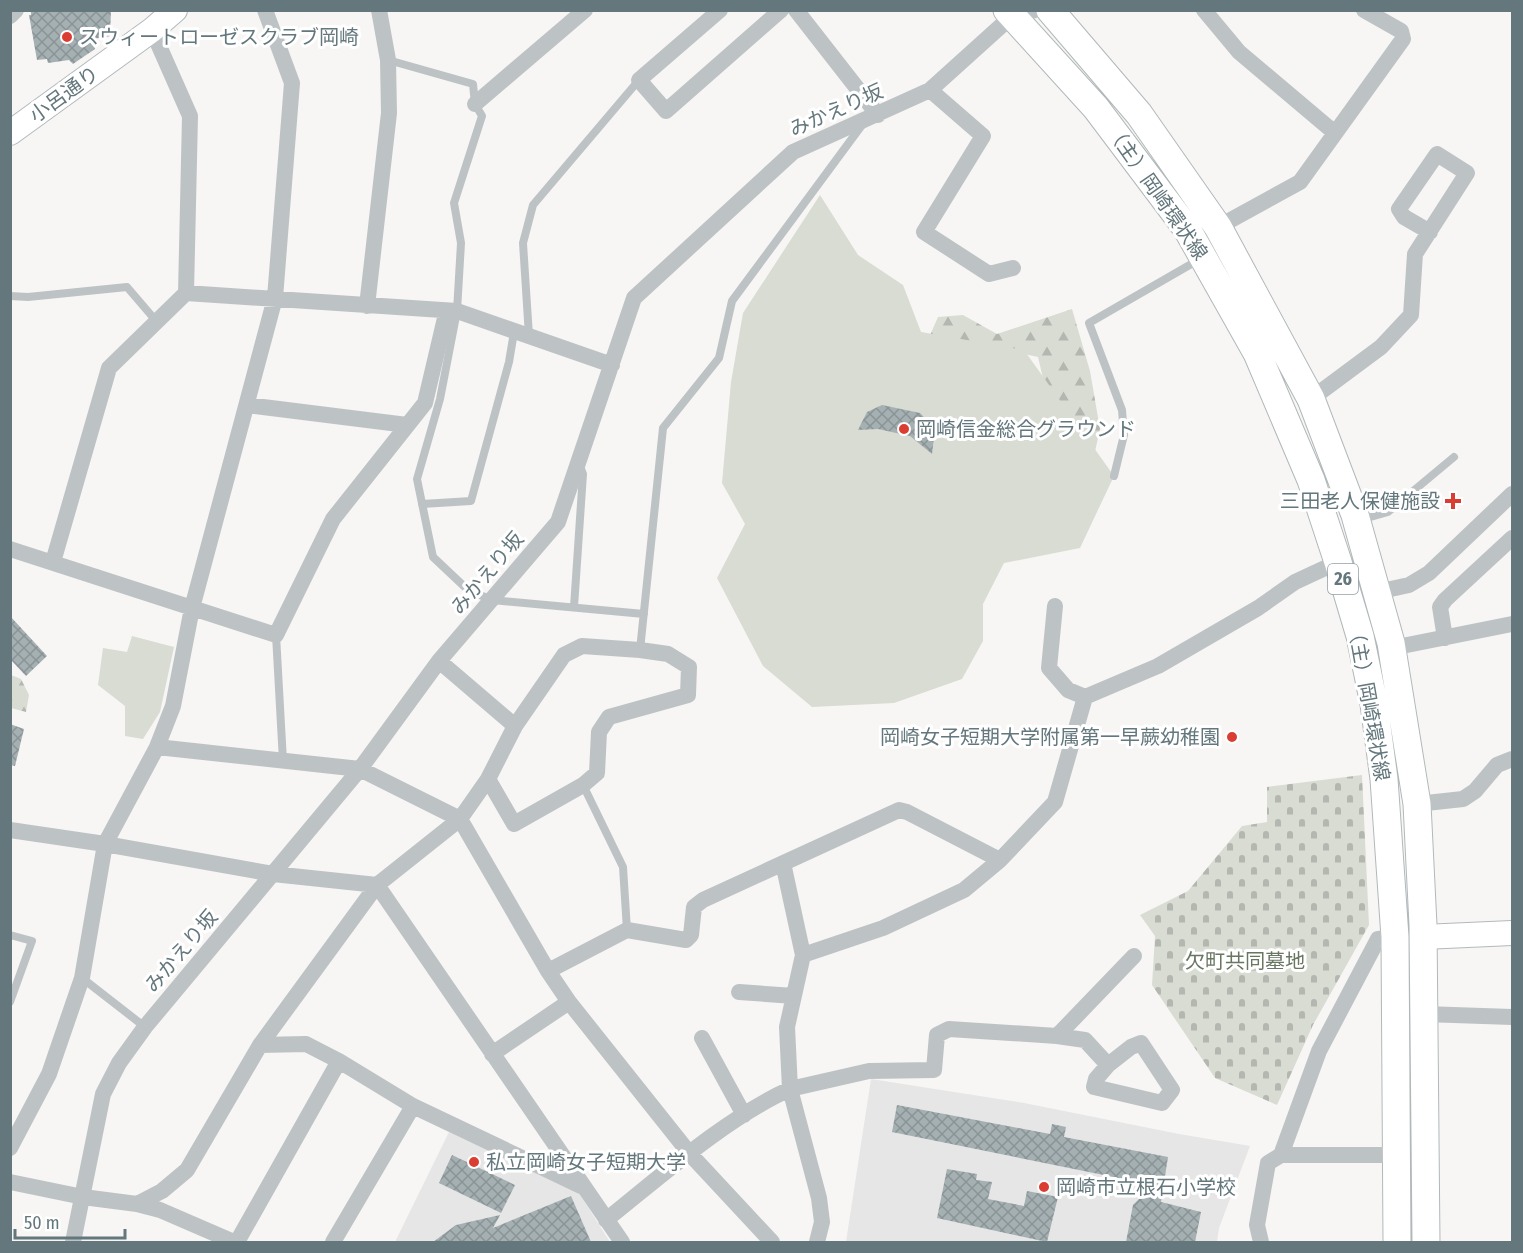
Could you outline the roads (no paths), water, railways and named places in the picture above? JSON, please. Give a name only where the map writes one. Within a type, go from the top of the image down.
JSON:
[{"type":"main road","name":"（主）岡崎環状線","points":[[1050,10],[1139,114],[1218,227],[1311,399],[1357,521],[1392,648],[1417,804],[1423,937],[1426,1242]]},
{"type":"main road","name":"（主）岡崎環状線","points":[[1018,12],[1124,142],[1187,229],[1257,353],[1311,480],[1338,562],[1360,636],[1374,704],[1384,779],[1395,937],[1397,1242]]},
{"type":"street","points":[[10,16],[16,10]]},
{"type":"street","name":"小呂通り","points":[[12,129],[152,30],[175,10]]},
{"type":"street","points":[[10,1148],[49,1074],[82,978],[105,844],[157,747],[173,706],[192,608],[275,298],[292,83],[265,10]]},
{"type":"street","points":[[367,306],[389,113],[388,60],[379,10]]},
{"type":"street","points":[[475,104],[585,10]]},
{"type":"street","points":[[720,10],[639,80],[666,111],[781,10]]},
{"type":"street","points":[[796,10],[872,118]]},
{"type":"street","points":[[1204,10],[1239,52],[1335,133]]},
{"type":"street","points":[[1218,227],[1300,182],[1402,39],[1401,31],[1364,10]]},
{"type":"street","name":"みかえり坂","points":[[73,1242],[103,1094],[119,1063],[145,1027],[360,769],[440,661],[558,522],[634,298],[793,152],[930,90],[1018,12]]},
{"type":"street","points":[[53,562],[110,368],[186,293],[190,116],[152,30]]},
{"type":"street","points":[[930,90],[983,136],[924,232],[989,274],[1013,268]]},
{"type":"street","points":[[1311,399],[1381,346],[1411,315],[1415,254],[1430,232],[1467,173],[1437,154],[1399,210],[1404,217],[1430,232]]},
{"type":"street","points":[[186,293],[457,311],[612,365]]},
{"type":"street","points":[[10,549],[276,635],[333,519],[425,403],[445,318],[457,311]]},
{"type":"street","points":[[247,405],[407,425]]},
{"type":"street","points":[[1377,592],[1409,585],[1429,573],[1512,494]]},
{"type":"street","points":[[1444,638],[1440,607],[1512,538]]},
{"type":"street","points":[[1055,606],[1049,668],[1068,690],[1085,697],[1158,666],[1258,608],[1295,582],[1338,562]]},
{"type":"street","points":[[1392,648],[1512,624]]},
{"type":"street","points":[[137,1204],[162,1191],[187,1170],[260,1045],[377,885],[460,819],[488,778],[515,726],[564,655],[582,646],[640,650],[668,654],[689,667],[688,695],[609,717],[599,732],[597,773],[583,785],[514,824],[488,778]]},
{"type":"street","points":[[440,661],[515,726]]},
{"type":"street","points":[[802,955],[883,928],[964,890],[1000,861],[1055,802],[1085,697]]},
{"type":"street","points":[[157,747],[360,769],[460,819],[548,971],[569,1002],[690,1154],[772,1242]]},
{"type":"street","points":[[1417,804],[1463,799],[1475,791],[1497,765],[1512,759]]},
{"type":"street","points":[[548,971],[627,930],[686,940],[691,935],[694,907],[703,900],[899,810],[907,812],[1000,861]]},
{"type":"street","points":[[10,830],[105,844],[273,874],[377,885],[622,1242]]},
{"type":"street","points":[[783,863],[802,955],[786,1027],[789,1089],[819,1198],[822,1222],[817,1242]]},
{"type":"street","points":[[1423,937],[1512,933]]},
{"type":"street","points":[[1281,1155],[1319,1051],[1367,959],[1378,939],[1395,937]]},
{"type":"street","points":[[1058,1036],[1134,956]]},
{"type":"street","points":[[739,992],[794,996]]},
{"type":"street","points":[[492,1054],[569,1002]]},
{"type":"street","points":[[1424,1014],[1512,1017]]},
{"type":"street","points":[[606,1220],[744,1115],[789,1089],[869,1071],[934,1070],[937,1035],[949,1029],[1058,1036],[1085,1040],[1108,1065]]},
{"type":"street","points":[[702,1038],[744,1115]]},
{"type":"street","points":[[1141,1043],[1172,1090],[1162,1103],[1094,1087],[1096,1079],[1108,1065],[1131,1047],[1141,1043]]},
{"type":"street","points":[[260,1045],[306,1044],[339,1061],[413,1106],[583,1187]]},
{"type":"street","points":[[10,1182],[160,1210],[236,1242],[339,1061]]},
{"type":"street","points":[[333,1242],[413,1106]]},
{"type":"street","points":[[1261,1242],[1257,1225],[1268,1163],[1281,1155],[1396,1155]]},
{"type":"lane","points":[[388,60],[473,84],[475,104],[482,116],[454,203],[461,243],[457,311],[440,399],[417,479],[433,557],[468,590],[492,600],[644,614]]},
{"type":"lane","points":[[422,504],[471,501],[509,362],[521,334],[523,243],[533,205],[639,80]]},
{"type":"lane","points":[[640,650],[663,428],[719,358],[732,301],[872,118]]},
{"type":"lane","points":[[1114,476],[1124,435],[1122,410],[1089,323],[1203,258]]},
{"type":"lane","points":[[10,296],[28,297],[127,287],[157,322]]},
{"type":"lane","points":[[1357,521],[1388,512],[1454,457]]},
{"type":"lane","points":[[574,607],[583,474],[577,461]]},
{"type":"lane","points":[[276,635],[283,761]]},
{"type":"lane","points":[[583,785],[623,867],[627,930]]},
{"type":"lane","points":[[10,935],[32,941],[10,1002]]},
{"type":"lane","points":[[82,978],[145,1027]]},
{"type":"place","name":"スウィートローゼスクラブ岡崎","points":[[67,37]]},
{"type":"place","name":"岡崎信金総合グラウンド","points":[[904,429]]},
{"type":"place","name":"三田老人保健施設","points":[[1453,501]]},
{"type":"place","name":"岡崎女子短期大学附属第一早蕨幼稚園","points":[[1232,737]]},
{"type":"place","name":"私立岡崎女子短期大学","points":[[474,1162]]},
{"type":"place","name":"岡崎市立根石小学校","points":[[1044,1187]]},
{"type":"park label","name":"欠町共同墓地","points":[[1245,961]]}]
